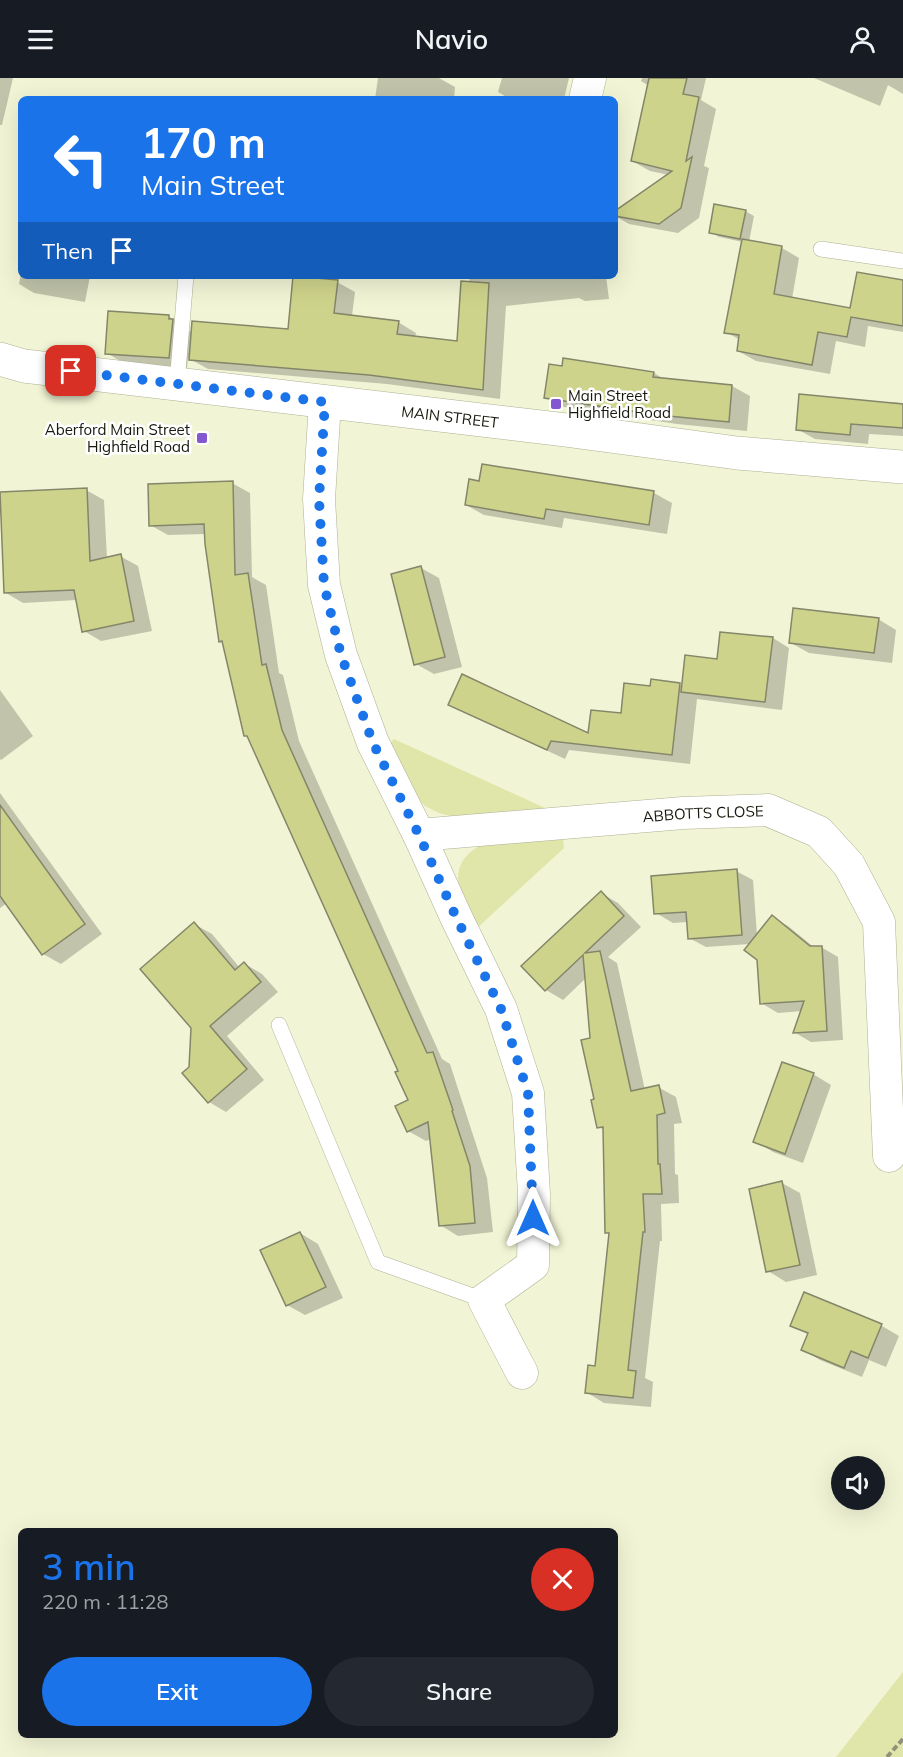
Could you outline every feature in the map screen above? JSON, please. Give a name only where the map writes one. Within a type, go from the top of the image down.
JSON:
[{"type":"street","points":[[586,96],[590,78]]},
{"type":"street","name":"MAIN STREET","points":[[8,364],[566,430],[737,453],[903,467]]},
{"type":"street","points":[[325,402],[319,499],[324,585],[341,655],[373,743],[501,1009],[528,1093],[534,1194],[532,1265],[484,1300],[522,1373]]},
{"type":"street","name":"ABBOTTS CLOSE","points":[[419,835],[683,813],[768,810],[819,832],[849,865],[879,922],[889,1156]]},
{"type":"lane","points":[[821,249],[903,261]]},
{"type":"lane","points":[[177,384],[186,279]]},
{"type":"lane","points":[[279,1025],[378,1262],[484,1300]]},
{"type":"path","points":[[887,1757],[903,1739]]},
{"type":"green space","points":[[394,739],[545,808],[545,811],[454,817],[439,813],[425,806],[414,795],[389,744]]},
{"type":"green space","points":[[563,838],[564,848],[475,930],[461,896],[459,885],[458,874],[461,864],[468,855],[479,846]]},
{"type":"green space","points":[[903,1672],[903,1757],[836,1757]]},
{"type":"building","points":[[649,78],[687,78],[683,94],[699,97],[686,161],[692,157],[681,208],[659,224],[618,217],[618,209],[672,171],[631,161]]},
{"type":"building","points":[[714,204],[746,210],[740,239],[709,233]]},
{"type":"building","points":[[742,239],[782,246],[774,294],[850,308],[857,272],[903,280],[903,326],[851,317],[847,337],[818,332],[812,365],[737,351],[739,335],[724,333]]},
{"type":"building","points":[[293,279],[327,279],[338,280],[334,313],[399,321],[397,334],[457,341],[461,281],[489,283],[483,390],[369,375],[189,360],[192,321],[288,329]]},
{"type":"building","points":[[108,311],[169,315],[169,319],[173,319],[169,358],[105,354]]},
{"type":"building","points":[[563,358],[654,372],[653,377],[732,385],[729,422],[658,415],[544,398],[549,364],[562,366]]},
{"type":"building","points":[[799,394],[903,404],[903,428],[851,424],[850,435],[796,430]]},
{"type":"building","points":[[482,464],[654,491],[649,525],[546,509],[544,519],[465,505],[469,479],[479,481]]},
{"type":"building","points":[[233,481],[235,575],[248,573],[262,665],[266,664],[282,730],[427,1053],[433,1052],[470,1166],[475,1223],[439,1226],[428,1122],[407,1132],[395,1106],[408,1100],[395,1072],[398,1071],[247,736],[244,736],[222,641],[219,642],[204,524],[149,526],[148,484]]},
{"type":"building","points":[[87,488],[90,561],[121,554],[134,621],[82,632],[74,590],[4,593],[0,492]]},
{"type":"building","points":[[421,566],[445,657],[414,665],[391,574]]},
{"type":"building","points":[[793,608],[879,618],[874,653],[789,643]]},
{"type":"building","points":[[720,632],[773,637],[765,702],[681,692],[685,655],[717,659]]},
{"type":"building","points":[[462,674],[588,733],[591,710],[621,713],[624,683],[650,686],[651,679],[680,683],[672,755],[551,741],[547,750],[448,705]]},
{"type":"building","points":[[0,805],[85,924],[42,955],[0,896]]},
{"type":"building","points":[[737,869],[742,935],[688,939],[686,912],[654,914],[651,876]]},
{"type":"building","points":[[601,891],[624,916],[585,953],[600,951],[631,1091],[659,1085],[665,1113],[657,1115],[658,1164],[660,1164],[662,1194],[643,1194],[645,1232],[643,1232],[628,1370],[636,1371],[633,1398],[585,1393],[588,1365],[595,1366],[609,1233],[605,1233],[603,1127],[597,1128],[591,1100],[594,1099],[581,1040],[590,1038],[583,955],[545,991],[521,966]]},
{"type":"building","points":[[772,915],[810,946],[822,946],[827,1031],[793,1033],[804,1001],[760,1004],[757,960],[744,950]]},
{"type":"building","points":[[194,922],[235,970],[244,962],[261,982],[210,1026],[247,1069],[208,1103],[182,1073],[189,1067],[191,1028],[140,969]]},
{"type":"building","points":[[782,1062],[814,1073],[785,1154],[753,1142]]},
{"type":"building","points":[[782,1181],[800,1265],[766,1272],[749,1189]]},
{"type":"building","points":[[300,1232],[326,1287],[286,1306],[260,1250]]},
{"type":"building","points":[[804,1292],[882,1324],[868,1358],[851,1351],[844,1368],[801,1350],[808,1333],[790,1326]]},
{"type":"place","name":"Main Street Highfield Road","points":[[556,404]]},
{"type":"place","name":"Aberford Main Street Highfield Road","points":[[202,438]]},
{"type":"route","points":[[71,371],[325,402],[319,499],[324,585],[341,655],[373,743],[501,1009],[528,1093],[534,1194],[533,1218]]}]
